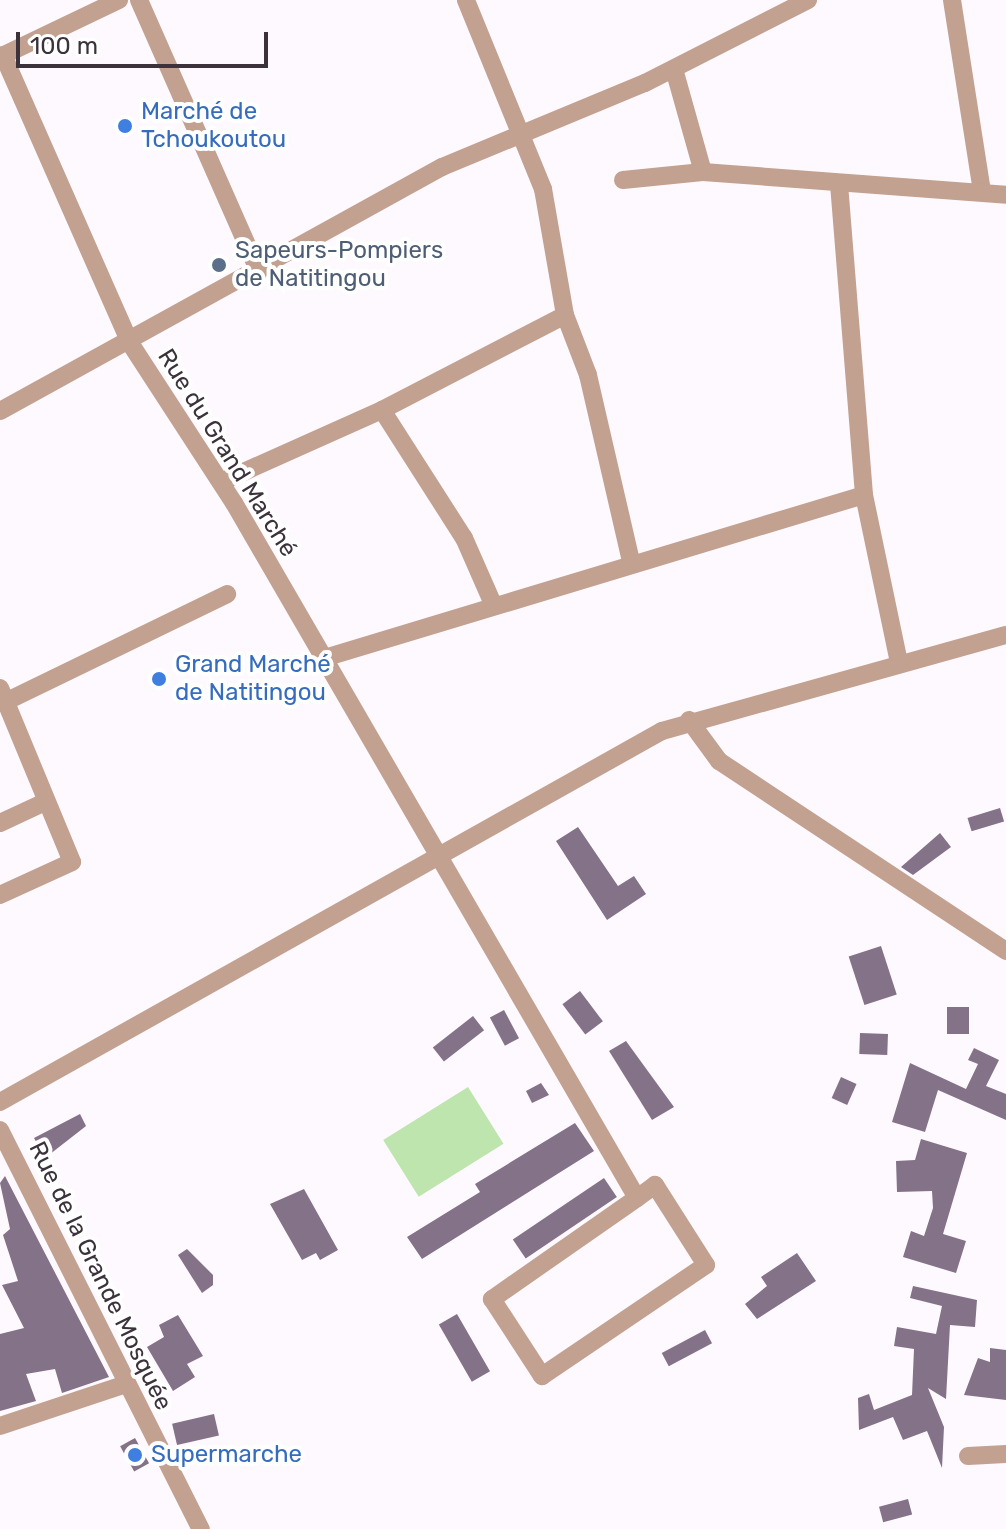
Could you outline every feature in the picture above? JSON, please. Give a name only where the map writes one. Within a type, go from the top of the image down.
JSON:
[{"type":"street","points":[[2,56],[119,0]]},
{"type":"street","points":[[139,0],[259,272]]},
{"type":"street","points":[[466,0],[518,138],[543,189],[565,315],[588,375],[631,561]]},
{"type":"street","points":[[0,411],[259,272],[360,209],[674,69],[808,0]]},
{"type":"street","points":[[952,0],[982,192]]},
{"type":"street","name":"Rue du Grand Marché","points":[[2,56],[130,343],[221,482],[438,863],[637,1198]]},
{"type":"street","points":[[674,69],[703,172]]},
{"type":"street","points":[[623,180],[703,172],[1006,195]]},
{"type":"street","points":[[839,184],[864,495],[899,662]]},
{"type":"street","points":[[221,482],[382,410],[565,315]]},
{"type":"street","points":[[382,410],[464,538],[493,604]]},
{"type":"street","points":[[321,659],[631,561],[864,495]]},
{"type":"street","points":[[0,895],[72,862],[3,695],[227,594]]},
{"type":"street","points":[[0,1102],[438,863],[689,720],[1006,635]]},
{"type":"street","points":[[689,720],[719,761],[1006,951]]},
{"type":"street","points":[[0,823],[45,802]]},
{"type":"street","name":"Rue de la Grande Mosquée","points":[[0,1130],[201,1529]]},
{"type":"street","points":[[655,1185],[706,1265],[542,1376],[492,1299],[637,1198],[655,1185]]},
{"type":"street","points":[[0,1426],[126,1384]]},
{"type":"street","points":[[968,1456],[1006,1454]]},
{"type":"green space","points":[[468,1087],[504,1144],[419,1197],[383,1140]]},
{"type":"building","points":[[1000,808],[1004,821],[972,831],[967,818]]},
{"type":"building","points":[[578,827],[618,886],[634,876],[646,894],[607,920],[556,841]]},
{"type":"building","points":[[940,833],[951,847],[913,875],[901,867]]},
{"type":"building","points":[[881,946],[897,995],[864,1005],[849,957]]},
{"type":"building","points":[[580,991],[603,1021],[585,1035],[562,1004]]},
{"type":"building","points":[[947,1007],[969,1007],[969,1034],[947,1034]]},
{"type":"building","points":[[504,1010],[519,1038],[505,1046],[490,1018]]},
{"type":"building","points":[[473,1016],[484,1030],[444,1062],[433,1047]]},
{"type":"building","points":[[860,1033],[888,1034],[887,1055],[859,1054]]},
{"type":"building","points":[[626,1041],[674,1107],[652,1120],[609,1051]]},
{"type":"building","points":[[974,1048],[999,1060],[986,1086],[1006,1094],[1006,1120],[938,1090],[925,1132],[892,1122],[910,1063],[966,1089],[978,1064],[968,1060]]},
{"type":"building","points":[[841,1077],[857,1084],[847,1105],[832,1098]]},
{"type":"building","points":[[541,1083],[549,1095],[532,1103],[526,1091]]},
{"type":"building","points":[[80,1114],[86,1126],[45,1158],[34,1138]]},
{"type":"building","points":[[575,1123],[594,1151],[422,1259],[407,1237],[480,1192],[475,1184]]},
{"type":"building","points":[[921,1139],[967,1153],[943,1234],[966,1241],[956,1273],[903,1257],[911,1231],[924,1236],[933,1208],[932,1191],[897,1192],[896,1161],[915,1160]]},
{"type":"building","points":[[5,1176],[109,1377],[62,1393],[55,1369],[26,1374],[36,1401],[0,1411],[0,1334],[24,1328],[2,1285],[18,1281],[3,1235],[10,1229],[0,1183]]},
{"type":"building","points":[[604,1178],[617,1197],[526,1259],[513,1240]]},
{"type":"building","points":[[304,1189],[338,1250],[320,1260],[316,1253],[302,1260],[270,1204]]},
{"type":"building","points":[[187,1249],[213,1275],[213,1285],[202,1293],[178,1255]]},
{"type":"building","points":[[797,1253],[816,1281],[757,1319],[745,1304],[767,1286],[761,1277]]},
{"type":"building","points":[[913,1286],[977,1300],[975,1327],[950,1325],[946,1399],[928,1388],[944,1427],[942,1468],[927,1431],[903,1440],[893,1417],[859,1430],[858,1398],[869,1394],[874,1410],[912,1395],[914,1349],[894,1346],[897,1327],[936,1334],[942,1306],[910,1298]]},
{"type":"building","points":[[457,1314],[490,1371],[472,1382],[439,1324]]},
{"type":"building","points":[[178,1315],[203,1356],[187,1364],[195,1377],[173,1391],[147,1347],[164,1337],[159,1325]]},
{"type":"building","points":[[705,1330],[712,1343],[669,1366],[662,1353]]},
{"type":"building","points":[[990,1348],[1006,1350],[1006,1400],[964,1395],[978,1358],[990,1362]]},
{"type":"building","points":[[214,1414],[219,1435],[177,1445],[172,1424]]},
{"type":"building","name":"Supermarche","points":[[135,1438],[149,1463],[134,1472],[120,1446]]},
{"type":"building","points":[[908,1499],[912,1514],[883,1522],[879,1507]]},
{"type":"place","name":"Marché de Tchoukoutou","points":[[125,126]]},
{"type":"place","name":"Sapeurs-Pompiers de Natitingou","points":[[219,265]]},
{"type":"place","name":"Grand Marché de Natitingou","points":[[159,679]]},
{"type":"place","name":"Supermarche","points":[[135,1455]]}]
